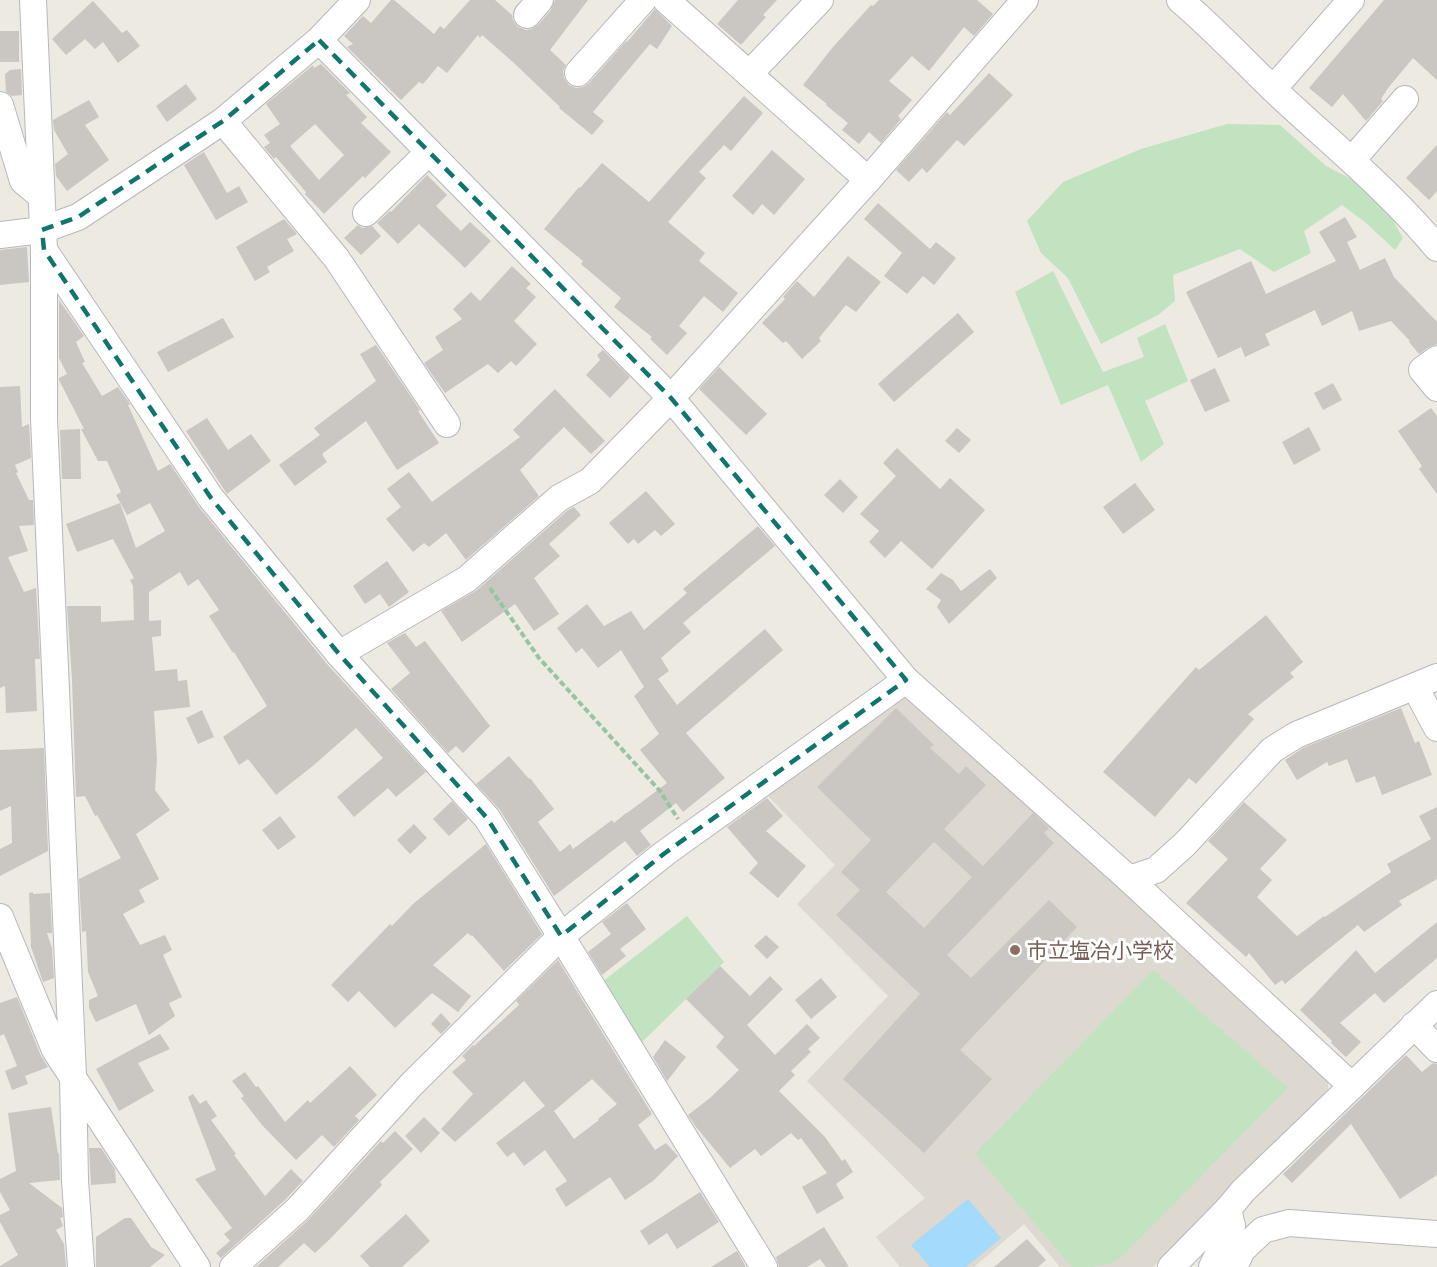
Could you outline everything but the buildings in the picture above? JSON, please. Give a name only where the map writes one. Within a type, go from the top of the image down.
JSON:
[{"type":"street","points":[[33,0],[43,240],[44,418],[73,1076],[75,1180],[81,1267]]},
{"type":"street","points":[[0,235],[43,240],[223,122],[319,40],[357,0]]},
{"type":"street","points":[[578,73],[643,0]]},
{"type":"street","points":[[666,0],[868,180]]},
{"type":"street","points":[[749,74],[820,0]]},
{"type":"street","points":[[339,654],[467,579],[559,498],[590,482],[671,398],[868,180],[1025,0]]},
{"type":"street","points":[[1273,89],[1351,0]]},
{"type":"street","points":[[1191,3],[1273,89],[1433,232]]},
{"type":"street","points":[[319,40],[671,398],[906,680],[1129,879],[1352,1086]]},
{"type":"street","points":[[1352,160],[1405,99]]},
{"type":"street","points":[[0,105],[23,181],[41,196]]},
{"type":"street","points":[[223,122],[337,259],[447,424]]},
{"type":"street","points":[[366,213],[429,152]]},
{"type":"street","points":[[43,240],[212,498],[339,654],[487,818],[764,1267]]},
{"type":"street","points":[[1437,358],[1422,370],[1437,388]]},
{"type":"street","points":[[233,1267],[297,1210],[412,1084],[561,936],[689,835],[906,680]]},
{"type":"street","points":[[1129,879],[1156,870],[1185,844],[1272,750],[1296,735],[1426,682],[1437,728]]},
{"type":"street","points":[[0,917],[56,1050],[197,1267]]},
{"type":"street","points":[[1171,1267],[1243,1191],[1437,1004]]},
{"type":"street","points":[[1414,1025],[1437,1049]]},
{"type":"street","points":[[1212,1267],[1232,1226],[1228,1209]]},
{"type":"street","points":[[1234,1267],[1242,1250],[1263,1230],[1289,1223],[1437,1234]]},
{"type":"path","points":[[477,570],[539,658],[660,791],[689,835]]},
{"type":"highlighted area","points":[[319,40],[671,398],[906,680],[665,853],[561,936],[487,818],[339,654],[211,498],[44,250],[42,230],[78,217],[223,121]]},
{"type":"shaded area","name":"市立塩冶小学校","points":[[904,691],[1328,1078],[1328,1091],[1153,1267],[1060,1267],[1024,1224],[974,1267],[900,1267],[876,1237],[925,1198],[807,1081],[888,996],[797,904],[835,865],[765,793]]},
{"type":"green space","points":[[1227,124],[1280,125],[1326,166],[1357,182],[1391,217],[1403,238],[1395,250],[1366,223],[1342,205],[1304,231],[1311,253],[1274,272],[1240,249],[1173,275],[1175,301],[1158,315],[1101,344],[1068,278],[1041,253],[1027,221],[1063,182],[1141,149]]},
{"type":"green space","points":[[1053,271],[1103,372],[1144,357],[1137,338],[1165,324],[1188,381],[1145,401],[1164,444],[1141,462],[1108,385],[1061,405],[1015,292]]},
{"type":"green space","points":[[687,916],[724,962],[639,1045],[602,982]]},
{"type":"green space","points":[[1153,970],[1288,1088],[1116,1262],[1091,1267],[1072,1267],[975,1154]]},
{"type":"water","points":[[968,1199],[1001,1238],[966,1267],[930,1267],[911,1245]]},
{"type":"place","name":"市立塩冶小学校","points":[[1015,950]]}]
